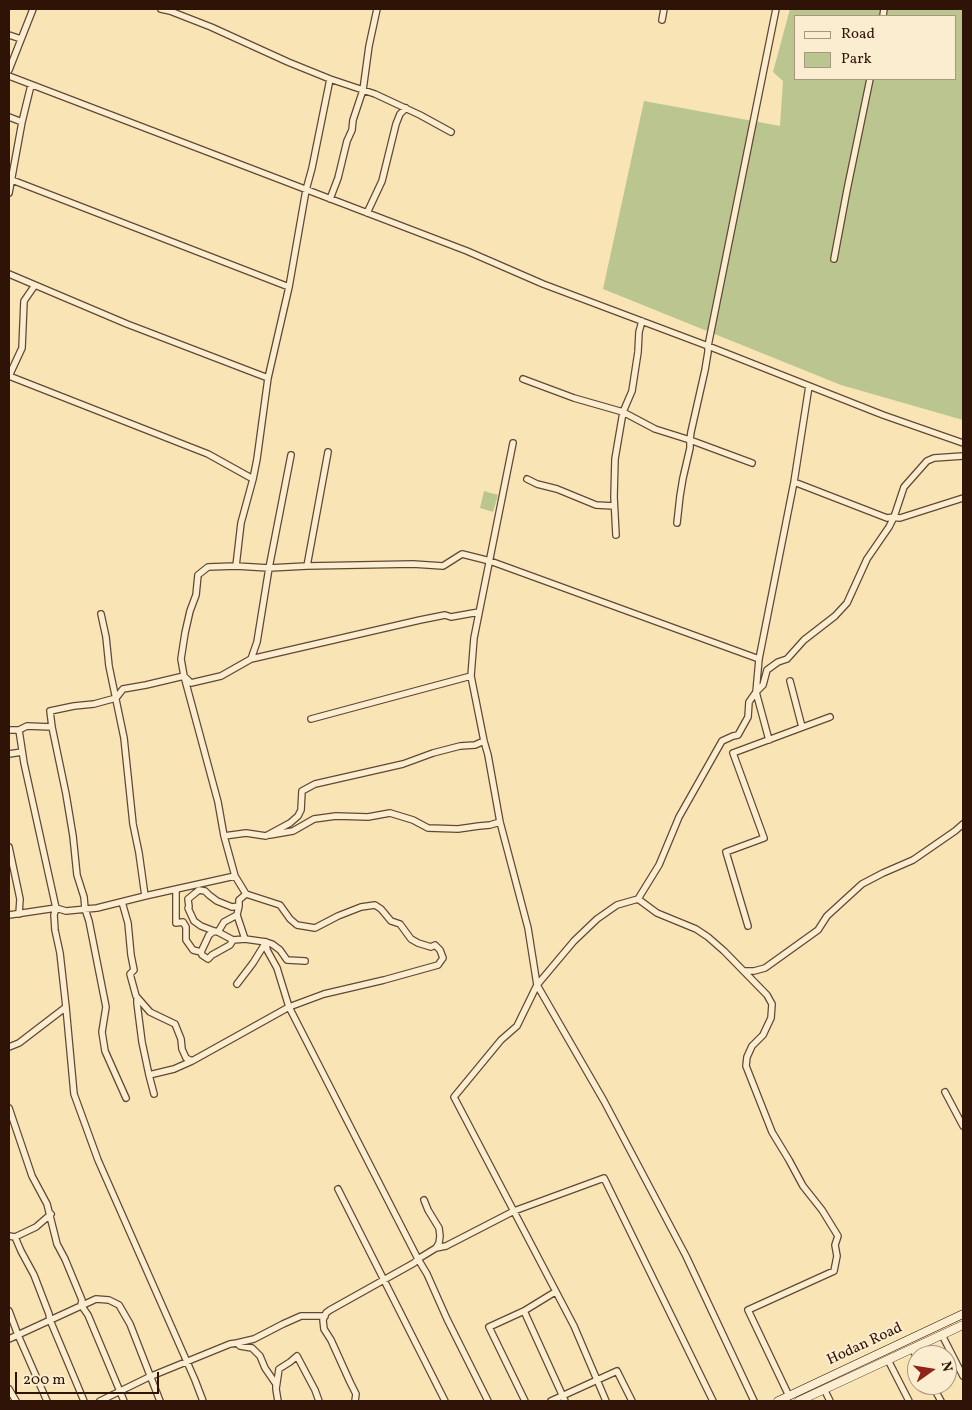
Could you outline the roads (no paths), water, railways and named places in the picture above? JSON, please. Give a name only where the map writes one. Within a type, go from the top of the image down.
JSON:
[{"type":"main road","name":"Hodan Road","points":[[778,1401],[963,1314]]},
{"type":"main road","name":"Hodan Road","points":[[919,1345],[963,1325]]},
{"type":"main road","name":"Hodan Road","points":[[799,1401],[907,1350]]},
{"type":"street","points":[[9,70],[33,9]]},
{"type":"street","points":[[161,9],[170,11],[330,79],[376,94],[452,132]]},
{"type":"street","points":[[330,199],[338,178],[363,90],[369,46],[377,9]]},
{"type":"street","points":[[662,20],[664,9]]},
{"type":"street","points":[[677,523],[691,432],[706,370],[708,346],[776,9]]},
{"type":"street","points":[[9,35],[21,39]]},
{"type":"street","points":[[9,76],[31,86],[476,254],[543,284],[883,415],[963,443]]},
{"type":"street","points":[[236,566],[241,523],[253,479],[268,378],[289,287],[306,190],[330,79]]},
{"type":"street","points":[[834,259],[870,80]]},
{"type":"street","points":[[9,193],[12,180],[11,159],[31,86]]},
{"type":"street","points":[[367,213],[382,181],[396,124],[400,114],[406,108]]},
{"type":"street","points":[[9,117],[22,122]]},
{"type":"street","points":[[12,180],[289,287]]},
{"type":"street","points":[[9,274],[127,324],[268,378]]},
{"type":"street","points":[[35,285],[24,301],[22,348],[9,376],[208,454],[253,479]]},
{"type":"street","points":[[616,535],[614,506],[615,459],[623,412],[632,391],[642,321]]},
{"type":"street","points":[[523,380],[574,398],[623,412],[655,429],[752,463]]},
{"type":"street","points":[[768,740],[756,692],[759,658],[794,482],[809,386]]},
{"type":"street","points":[[513,443],[474,638],[471,676],[500,822],[528,928],[537,985],[604,1101],[686,1256],[754,1401]]},
{"type":"street","points":[[307,566],[328,452]]},
{"type":"street","points":[[251,659],[257,642],[291,455]]},
{"type":"street","points":[[606,1401],[574,1326],[454,1097],[501,1040],[517,1026],[537,985],[574,940],[597,919],[617,905],[638,899],[656,870],[679,817],[711,758],[722,741],[738,735],[748,717],[749,702],[763,685],[767,670],[788,658],[804,640],[836,616],[848,603],[867,559],[894,517],[904,487],[927,461],[934,458],[963,456]]},
{"type":"street","points":[[527,479],[596,504],[614,506]]},
{"type":"street","points":[[794,482],[887,518],[900,518],[963,498]]},
{"type":"street","points":[[149,1075],[174,1069],[192,1061],[290,1007],[324,994],[438,965],[443,958],[440,950],[435,945],[432,947],[418,944],[411,939],[400,924],[391,921],[381,909],[375,906],[361,907],[315,928],[297,925],[280,905],[246,894],[235,876],[181,659],[184,633],[196,595],[198,575],[208,567],[269,568],[413,564],[443,566],[462,554],[490,561],[759,658]]},
{"type":"street","points":[[184,676],[191,683],[221,676],[251,659],[428,618],[479,612]]},
{"type":"street","points":[[101,614],[109,666],[124,738],[133,824],[145,896]]},
{"type":"street","points":[[126,1098],[105,1051],[102,1032],[106,1007],[84,897],[77,875],[73,836],[50,711],[94,704],[116,698],[123,689],[184,676]]},
{"type":"street","points":[[311,719],[471,676]]},
{"type":"street","points":[[790,681],[802,727]]},
{"type":"street","points":[[748,926],[726,852],[764,838],[733,753],[830,717]]},
{"type":"street","points":[[9,730],[18,730],[27,726],[52,727]]},
{"type":"street","points":[[18,730],[56,908],[54,915],[55,930],[60,953],[74,1094],[98,1160],[196,1380],[203,1401]]},
{"type":"street","points":[[266,836],[298,816],[302,791],[315,784],[403,764],[460,746],[475,745],[484,741]]},
{"type":"street","points":[[9,754],[22,752]]},
{"type":"street","points":[[224,836],[246,833],[266,836],[293,831],[314,819],[336,816],[368,817],[390,813],[413,820],[428,828],[469,828],[500,822]]},
{"type":"street","points":[[744,972],[765,968],[818,930],[827,916],[862,884],[913,860],[963,824]]},
{"type":"street","points":[[9,847],[20,899],[19,914]]},
{"type":"street","points":[[9,914],[56,908],[66,911],[97,908],[145,896],[197,887],[235,876]]},
{"type":"street","points":[[197,887],[217,901],[232,907],[240,906]]},
{"type":"street","points":[[197,887],[188,900],[188,908],[194,921],[201,926],[233,940],[245,939],[272,944],[280,950],[287,960],[305,961]]},
{"type":"street","points":[[176,890],[176,923],[183,922],[186,927],[186,940],[193,950],[201,952],[208,959],[230,945],[233,940]]},
{"type":"street","points":[[245,939],[237,915],[240,900],[246,894]]},
{"type":"street","points":[[638,899],[657,912],[696,929],[708,937],[724,950],[767,995],[772,1004],[771,1018],[763,1034],[752,1046],[747,1056],[746,1066],[772,1132],[803,1186],[822,1210],[838,1236],[835,1245],[837,1256],[834,1271],[748,1310],[790,1396]]},
{"type":"street","points":[[122,902],[128,923],[134,970],[130,974],[137,999],[142,1042],[154,1094]]},
{"type":"street","points":[[201,952],[209,935],[216,932],[224,922],[237,915]]},
{"type":"street","points":[[266,942],[267,950],[277,968],[290,1007],[427,1274],[488,1401]]},
{"type":"street","points":[[237,984],[253,964],[266,942]]},
{"type":"street","points":[[137,999],[150,1012],[174,1024],[181,1039],[182,1049],[186,1058],[192,1061]]},
{"type":"street","points":[[9,1047],[19,1043],[66,1007]]},
{"type":"street","points":[[945,1092],[963,1126]]},
{"type":"street","points":[[9,1110],[32,1176],[47,1204],[57,1244],[82,1300],[81,1305],[88,1315],[124,1401]]},
{"type":"street","points":[[355,1401],[356,1394],[324,1329],[323,1320],[330,1310],[385,1280],[436,1248],[446,1246],[514,1211],[604,1178],[713,1401]]},
{"type":"street","points":[[338,1189],[445,1401]]},
{"type":"street","points":[[424,1200],[439,1228],[439,1243],[436,1248]]},
{"type":"street","points":[[50,1214],[36,1227],[12,1236],[34,1275],[50,1320],[84,1401]]},
{"type":"street","points":[[525,1401],[489,1327],[524,1311],[555,1292]]},
{"type":"street","points":[[9,1339],[96,1299],[109,1300],[119,1305],[130,1324],[160,1401]]},
{"type":"street","points":[[9,1311],[47,1401]]},
{"type":"street","points":[[524,1311],[564,1399]]},
{"type":"street","points":[[100,1401],[187,1361],[230,1344],[254,1339],[301,1316],[325,1316]]},
{"type":"street","points":[[942,1335],[963,1376]]},
{"type":"street","points":[[236,1343],[240,1346],[252,1348],[260,1356],[265,1368],[276,1384],[278,1401]]},
{"type":"street","points":[[276,1390],[279,1369],[297,1356],[320,1401]]},
{"type":"street","points":[[888,1360],[909,1401]]},
{"type":"street","points":[[551,1401],[564,1399],[617,1371],[632,1401]]},
{"type":"street","points":[[9,1389],[15,1401]]},
{"type":"street","points":[[824,1390],[830,1401]]}]
